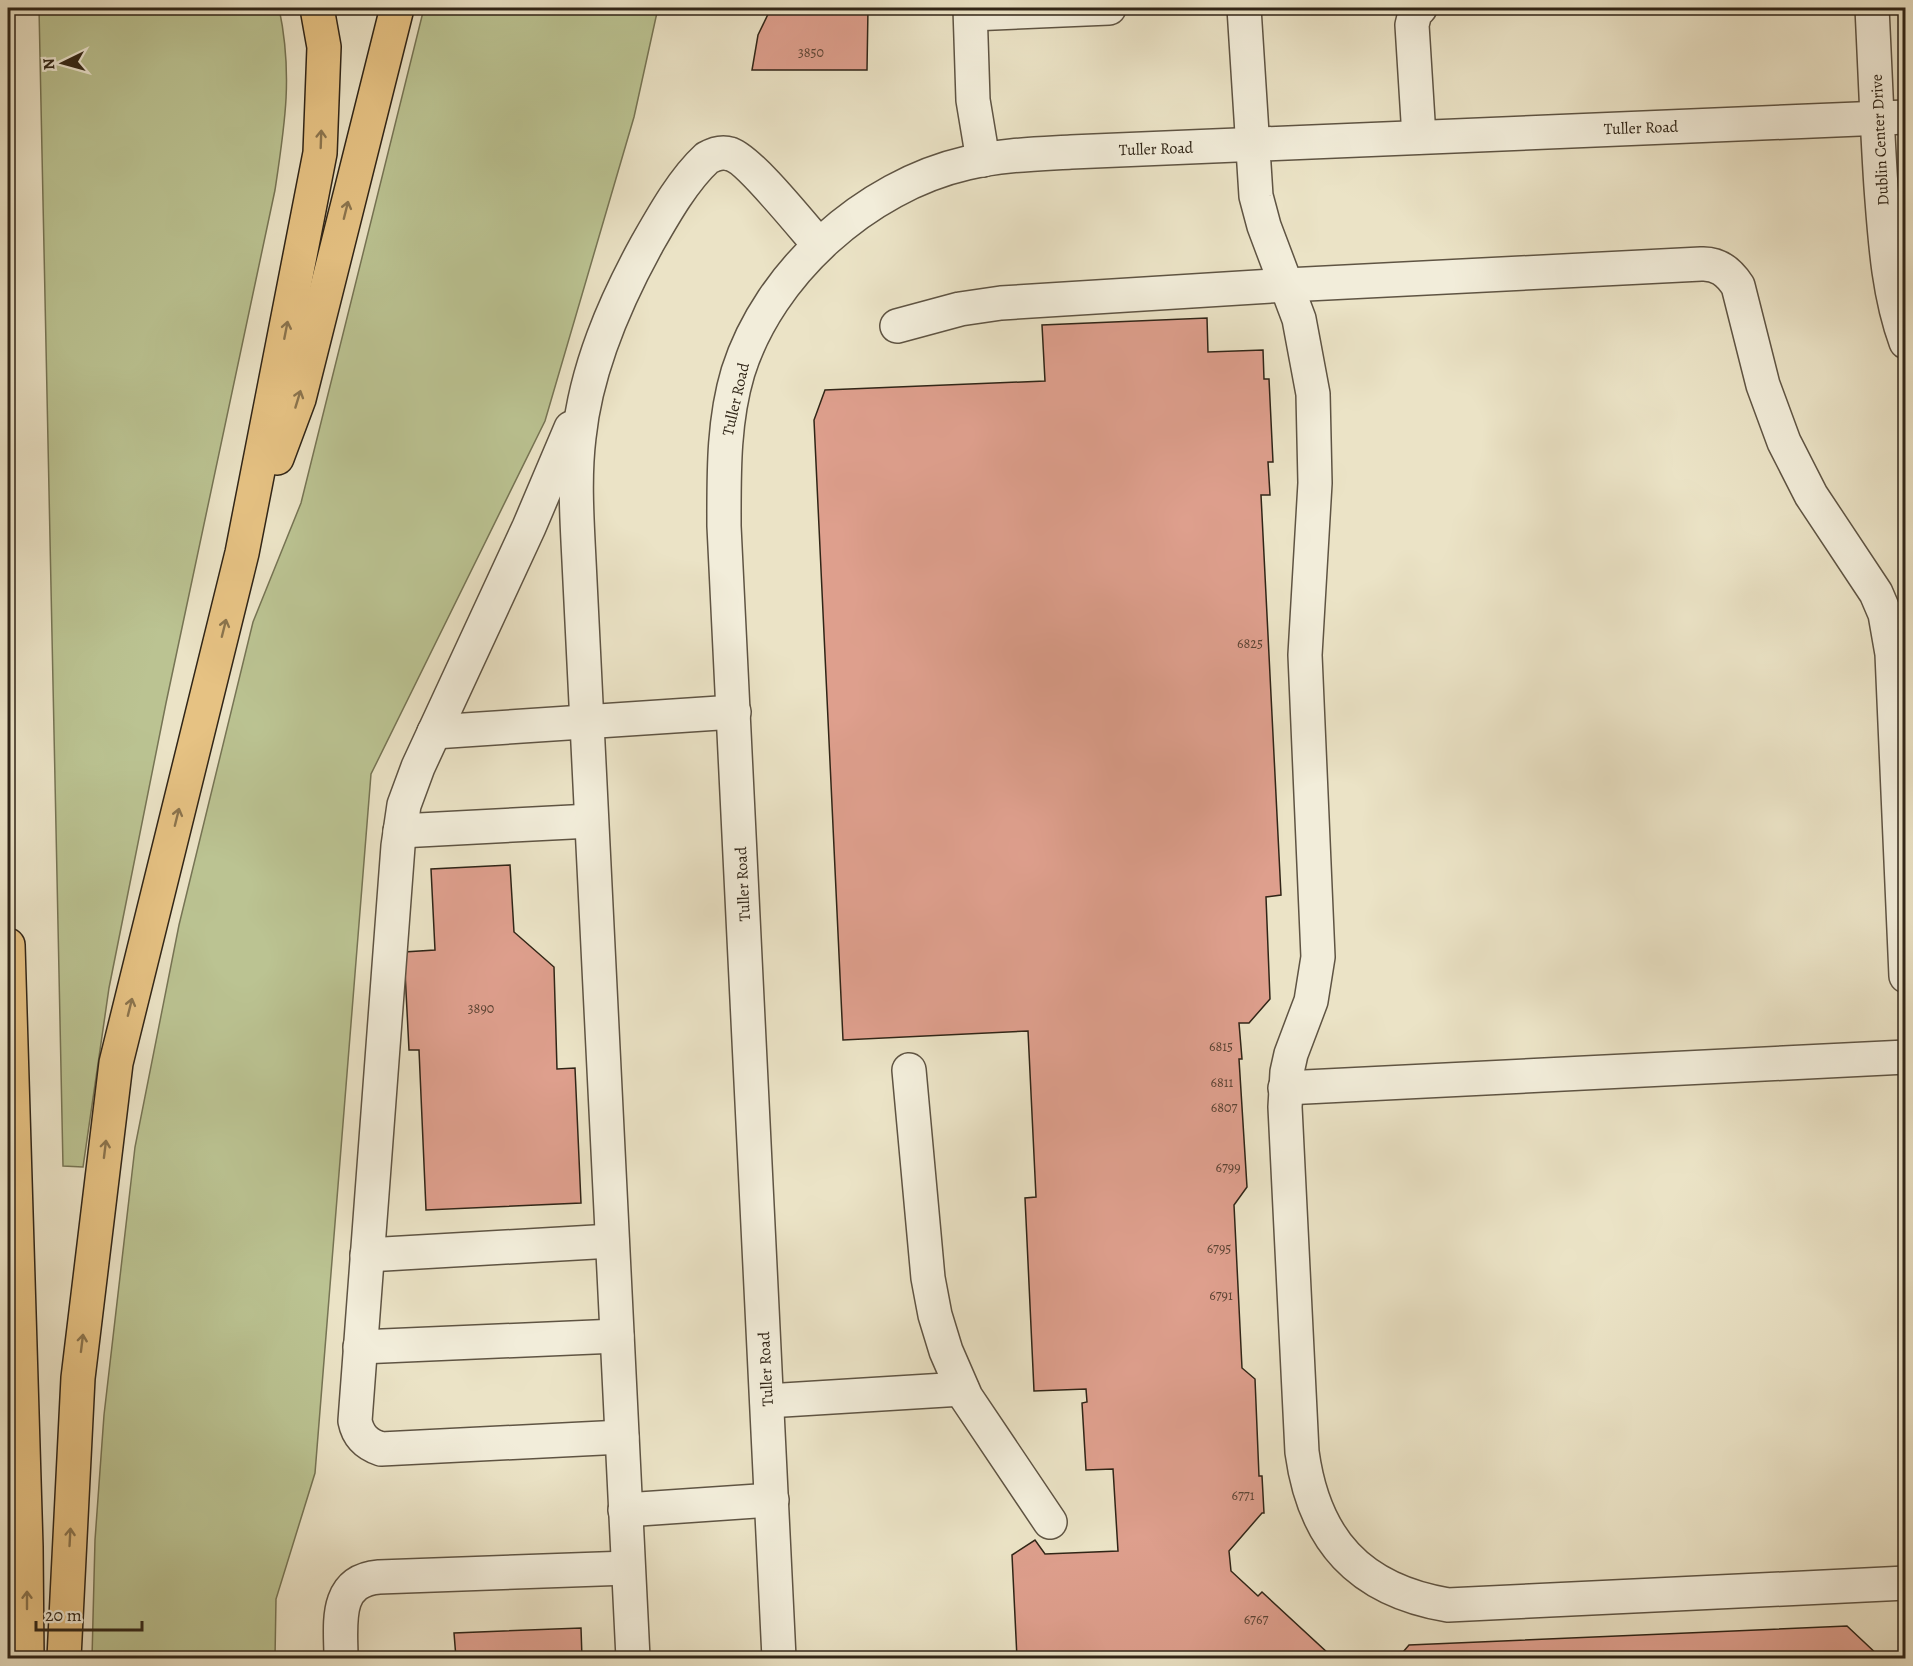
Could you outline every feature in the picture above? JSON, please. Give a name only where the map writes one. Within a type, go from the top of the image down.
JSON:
[{"type":"highway","points":[[64,1659],[78,1378],[116,1063],[242,553],[320,153],[324,47],[317,8]]},
{"type":"highway","points":[[242,553],[299,399],[397,8]]},
{"type":"highway","points":[[8,945],[26,1547],[27,1659]]},
{"type":"street","points":[[983,160],[974,100],[970,11],[1109,8]]},
{"type":"street","points":[[1244,8],[1256,196],[1299,319],[1313,394],[1315,424],[1315,501],[1305,655],[1318,957],[1315,986],[1291,1054],[1285,1088],[1300,1417],[1305,1477],[1312,1502],[1337,1546],[1356,1565],[1399,1593],[1448,1605],[1905,1583]]},
{"type":"street","name":"Dublin Center Drive","points":[[1872,8],[1891,117],[1891,282],[1905,342]]},
{"type":"street","points":[[1414,16],[1419,137]]},
{"type":"street","name":"Tuller Road","points":[[779,1659],[724,478],[725,441],[738,372],[751,339],[786,284],[834,231],[885,196],[913,181],[942,170],[983,160],[1071,152],[1891,117]]},
{"type":"street","points":[[621,1437],[386,1449],[376,1447],[363,1439],[357,1431],[355,1421],[360,1347],[400,831],[408,791],[529,527],[590,381],[609,322],[641,254],[673,202],[698,168],[710,156],[727,153],[739,159],[761,180],[819,245]]},
{"type":"street","points":[[897,326],[960,309],[1001,303],[1287,285],[1701,264],[1718,266],[1732,276],[1740,292],[1763,385],[1784,442],[1811,495],[1867,576],[1885,614],[1892,654],[1905,976]]},
{"type":"street","points":[[590,381],[581,421],[576,482],[633,1659]]},
{"type":"street","points":[[434,732],[734,712]]},
{"type":"street","points":[[400,831],[591,821]]},
{"type":"street","points":[[1285,1088],[1905,1057]]},
{"type":"street","points":[[909,1070],[928,1278],[943,1341],[962,1389],[974,1410],[1050,1522]]},
{"type":"street","points":[[367,1255],[612,1241]]},
{"type":"street","points":[[360,1347],[617,1336]]},
{"type":"street","points":[[766,1401],[962,1389]]},
{"type":"street","points":[[625,1510],[772,1500]]},
{"type":"street","points":[[341,1659],[342,1605],[351,1589],[367,1578],[628,1568]]},
{"type":"green space","points":[[39,8],[279,8],[287,77],[282,143],[275,190],[166,703],[109,988],[83,1167],[63,1166]]},
{"type":"green space","points":[[424,8],[658,8],[634,117],[545,421],[371,774],[315,1473],[276,1599],[275,1658],[92,1658],[95,1540],[104,1415],[135,1147],[179,925],[253,622],[301,503]]},
{"type":"building","points":[[771,8],[868,8],[867,70],[752,70],[758,35]]},
{"type":"building","points":[[1207,318],[1208,352],[1263,350],[1264,379],[1269,379],[1273,462],[1268,462],[1270,495],[1261,495],[1281,895],[1266,897],[1270,999],[1249,1023],[1239,1023],[1247,1187],[1234,1205],[1242,1368],[1255,1379],[1259,1476],[1262,1476],[1264,1513],[1229,1551],[1231,1571],[1258,1596],[1262,1592],[1330,1655],[1326,1658],[1017,1658],[1012,1555],[1035,1540],[1045,1554],[1118,1551],[1113,1469],[1086,1470],[1082,1403],[1087,1402],[1086,1389],[1034,1391],[1025,1198],[1036,1197],[1028,1031],[843,1040],[814,420],[825,390],[1045,381],[1042,325]]},
{"type":"building","points":[[510,865],[514,932],[554,967],[557,1069],[575,1068],[581,1203],[426,1210],[419,1050],[409,1050],[404,952],[435,950],[431,869]]},
{"type":"building","points":[[1847,1626],[1881,1658],[1398,1658],[1409,1645]]},
{"type":"building","points":[[581,1628],[582,1658],[456,1658],[454,1633]]}]
